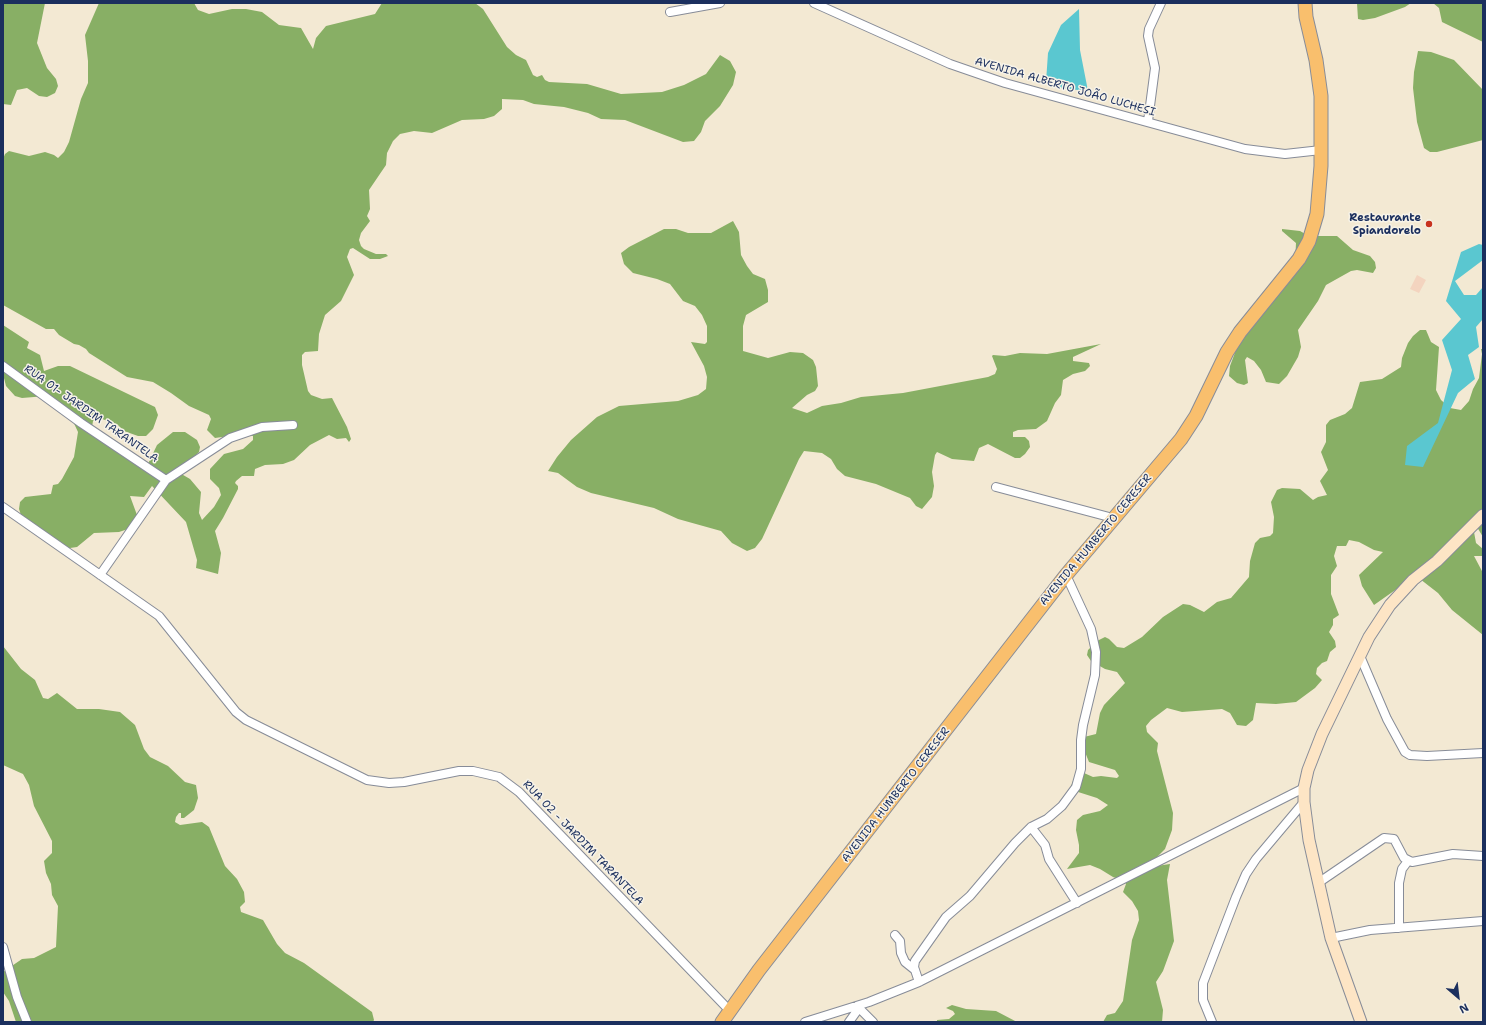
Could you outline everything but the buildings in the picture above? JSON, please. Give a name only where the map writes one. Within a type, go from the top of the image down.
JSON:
[{"type":"main road","name":"AVENIDA HUMBERTO CERESER","points":[[722,1022],[759,970],[1066,574],[1181,438],[1196,416],[1227,352],[1240,332],[1299,259],[1309,241],[1316,214],[1321,150],[1321,96],[1316,60],[1306,17],[1306,3]]},
{"type":"street","points":[[670,12],[720,3]]},
{"type":"street","name":"AVENIDA ALBERTO JOÃO LUCHESI","points":[[814,3],[978,75],[1245,149],[1285,154],[1321,150]]},
{"type":"street","points":[[1148,121],[1155,68],[1148,36],[1149,29],[1161,3]]},
{"type":"street","name":"RUA 01- JARDIM TARANTELA","points":[[3,366],[166,480]]},
{"type":"street","points":[[3,507],[100,576],[166,480],[230,438],[262,427],[292,425]]},
{"type":"street","points":[[996,487],[1113,518]]},
{"type":"street","points":[[1361,1022],[1331,938],[1318,883],[1305,820],[1304,788],[1308,770],[1322,734],[1360,656],[1380,620],[1401,591],[1454,545],[1483,515]]},
{"type":"street","points":[[919,982],[915,970],[915,961],[918,954],[946,917],[970,896],[1014,843],[1030,827],[1048,819],[1062,806],[1076,787],[1081,769],[1083,725],[1095,675],[1096,652],[1095,640],[1066,574]]},
{"type":"street","name":"RUA 02 - JARDIM TARANTELA","points":[[100,576],[159,616],[236,712],[253,724],[366,780],[389,784],[459,771],[473,771],[498,777],[519,792],[730,1011]]},
{"type":"street","points":[[1360,656],[1387,719],[1405,752],[1410,755],[1427,756],[1483,752]]},
{"type":"street","points":[[805,1022],[858,1007],[919,982],[1304,788]]},
{"type":"street","points":[[1212,1022],[1203,1000],[1203,983],[1236,897],[1246,874],[1256,859],[1304,802]]},
{"type":"street","points":[[1030,827],[1045,845],[1049,859],[1077,903]]},
{"type":"street","points":[[1318,883],[1384,838],[1394,839],[1408,861]]},
{"type":"street","points":[[1408,861],[1424,861],[1454,854],[1483,856]]},
{"type":"street","points":[[1399,928],[1399,883],[1402,869],[1408,861]]},
{"type":"street","points":[[1331,938],[1370,930],[1483,921]]},
{"type":"street","points":[[895,935],[900,941],[901,953],[905,962],[915,970]]},
{"type":"street","points":[[3,947],[17,997],[27,1022]]},
{"type":"street","points":[[849,1022],[858,1007]]},
{"type":"street","points":[[858,1007],[873,1022]]},
{"type":"shaded area","points":[[1417,275],[1426,280],[1419,293],[1410,289]]},
{"type":"green space","points":[[3,3],[45,3],[37,43],[47,68],[56,79],[58,86],[55,93],[47,97],[39,96],[27,88],[17,90],[11,105],[3,104]]},
{"type":"green space","points":[[99,3],[194,3],[198,10],[209,14],[232,9],[246,9],[262,12],[279,25],[301,28],[313,49],[316,38],[326,26],[375,14],[382,3],[475,3],[483,9],[507,47],[516,55],[526,60],[533,75],[537,77],[542,75],[545,80],[549,82],[587,84],[621,94],[662,92],[684,85],[706,74],[720,55],[730,61],[736,72],[733,85],[720,106],[705,121],[701,132],[694,141],[683,142],[625,120],[601,119],[588,113],[564,107],[534,104],[523,100],[502,99],[502,109],[494,116],[484,119],[462,120],[432,133],[414,131],[400,134],[393,141],[387,153],[386,165],[369,190],[370,209],[367,216],[370,221],[361,233],[359,240],[364,249],[376,254],[386,254],[388,256],[380,259],[370,259],[353,248],[350,249],[347,257],[354,275],[341,301],[325,315],[319,334],[318,351],[305,352],[302,355],[302,365],[308,391],[311,395],[322,399],[332,398],[347,427],[351,439],[349,442],[346,438],[337,439],[329,435],[310,445],[294,460],[283,464],[265,465],[255,469],[254,476],[242,476],[236,481],[235,483],[238,486],[238,489],[215,531],[221,553],[218,574],[196,568],[197,560],[186,522],[152,486],[144,497],[130,496],[137,515],[128,529],[119,532],[94,533],[77,547],[65,548],[21,515],[19,509],[20,502],[25,497],[51,494],[53,485],[58,484],[62,479],[74,457],[78,432],[71,417],[46,396],[22,398],[15,396],[6,386],[3,374],[3,325],[29,342],[27,348],[40,355],[44,371],[58,366],[70,366],[155,407],[158,415],[153,429],[146,436],[138,436],[124,431],[117,424],[102,419],[93,421],[92,427],[147,466],[157,445],[173,432],[185,432],[197,440],[200,447],[199,452],[178,472],[190,479],[201,492],[199,513],[202,520],[214,507],[221,495],[219,488],[210,479],[210,469],[224,454],[243,449],[253,440],[253,436],[249,435],[215,438],[207,430],[211,419],[209,415],[189,406],[153,382],[127,377],[89,353],[86,349],[59,335],[54,329],[46,329],[3,305],[3,159],[5,154],[9,151],[29,156],[45,152],[58,158],[64,152],[69,142],[81,99],[88,83],[88,61],[85,35]]},
{"type":"green space","points":[[1357,3],[1411,3],[1405,7],[1375,18],[1363,20],[1358,19]]},
{"type":"green space","points":[[1433,3],[1483,3],[1483,42],[1442,22],[1439,8]]},
{"type":"green space","points":[[1418,51],[1431,52],[1454,60],[1483,90],[1483,140],[1437,152],[1430,152],[1424,148],[1417,122],[1413,88]]},
{"type":"green space","points":[[733,221],[739,232],[741,255],[753,274],[765,279],[768,290],[768,302],[746,315],[743,326],[743,351],[768,358],[790,352],[803,353],[813,360],[816,367],[818,386],[815,391],[807,395],[792,408],[807,413],[822,406],[841,403],[861,397],[903,393],[988,377],[995,374],[997,369],[992,356],[993,355],[1005,356],[1020,353],[1047,354],[1101,344],[1073,357],[1073,361],[1089,363],[1090,366],[1085,371],[1073,374],[1063,380],[1061,395],[1055,403],[1047,421],[1036,429],[1018,430],[1013,432],[1013,437],[1025,437],[1029,441],[1030,447],[1020,458],[1015,458],[988,444],[979,448],[974,461],[952,459],[937,452],[935,455],[932,472],[934,486],[932,497],[922,509],[916,506],[910,498],[876,484],[845,476],[837,469],[831,459],[822,453],[804,451],[762,539],[755,548],[747,551],[732,543],[721,531],[678,519],[654,508],[591,493],[577,487],[558,473],[548,471],[571,440],[597,417],[619,406],[678,401],[698,395],[706,389],[707,377],[704,366],[691,342],[705,344],[707,342],[707,326],[702,315],[695,306],[683,301],[670,284],[633,273],[624,264],[621,253],[629,247],[664,229],[676,229],[688,233],[711,233]]},
{"type":"green space","points":[[1282,229],[1300,231],[1309,236],[1337,236],[1353,250],[1370,256],[1375,262],[1376,268],[1373,273],[1357,270],[1351,271],[1326,285],[1318,301],[1298,330],[1301,347],[1298,357],[1287,376],[1279,384],[1266,382],[1261,370],[1254,361],[1247,357],[1245,360],[1248,383],[1244,385],[1237,383],[1229,376],[1230,366],[1239,342],[1295,263],[1296,243],[1282,231]]},
{"type":"green space","points":[[1420,330],[1426,330],[1431,342],[1439,347],[1436,390],[1441,400],[1450,408],[1461,410],[1469,401],[1479,378],[1482,354],[1481,349],[1483,349],[1483,537],[1477,527],[1474,532],[1476,543],[1483,549],[1483,556],[1474,556],[1483,573],[1483,635],[1452,610],[1438,593],[1420,579],[1408,581],[1374,605],[1362,586],[1359,575],[1383,552],[1374,550],[1359,542],[1349,540],[1346,546],[1337,546],[1334,556],[1337,566],[1331,575],[1331,594],[1339,615],[1333,619],[1333,625],[1329,632],[1335,641],[1336,647],[1330,652],[1327,661],[1322,663],[1317,668],[1316,674],[1322,680],[1315,688],[1296,702],[1276,704],[1256,703],[1253,720],[1246,726],[1237,725],[1230,713],[1222,709],[1182,712],[1167,708],[1151,720],[1146,726],[1147,732],[1158,743],[1157,751],[1173,813],[1172,830],[1165,849],[1153,861],[1150,867],[1170,864],[1167,880],[1174,941],[1163,971],[1156,982],[1163,1010],[1162,1022],[1103,1022],[1107,1015],[1115,1013],[1123,1001],[1132,940],[1139,920],[1138,911],[1132,901],[1123,892],[1126,884],[1124,881],[1090,865],[1067,869],[1079,853],[1076,830],[1077,820],[1083,815],[1100,811],[1108,805],[1097,798],[1075,791],[1071,786],[1073,781],[1084,773],[1093,777],[1101,776],[1117,778],[1119,776],[1115,770],[1089,762],[1083,747],[1084,737],[1096,734],[1100,713],[1104,705],[1125,683],[1117,672],[1105,669],[1091,661],[1087,655],[1088,650],[1097,641],[1105,637],[1117,647],[1124,648],[1142,637],[1163,617],[1183,604],[1190,605],[1204,612],[1217,602],[1231,598],[1249,577],[1250,561],[1255,543],[1260,538],[1270,536],[1273,533],[1274,517],[1271,502],[1277,490],[1282,488],[1300,489],[1313,500],[1327,495],[1320,481],[1328,470],[1321,452],[1326,442],[1326,425],[1330,420],[1345,414],[1352,408],[1360,382],[1382,379],[1401,367],[1402,358],[1408,343]]},
{"type":"green space","points":[[3,646],[21,669],[35,680],[43,698],[48,699],[57,693],[77,709],[99,709],[120,712],[135,725],[144,749],[150,757],[168,766],[185,782],[196,785],[198,798],[194,810],[184,818],[181,818],[181,813],[179,813],[175,822],[180,825],[202,822],[209,827],[225,866],[237,879],[244,892],[245,902],[240,907],[241,912],[263,920],[277,944],[285,953],[304,963],[372,1012],[373,1022],[16,1022],[9,1001],[3,992],[3,972],[22,959],[34,958],[56,947],[58,906],[52,895],[51,884],[46,873],[44,861],[52,853],[52,841],[34,806],[29,785],[23,774],[3,765]]},
{"type":"green space","points":[[952,1005],[966,1009],[996,1011],[1017,1022],[937,1022],[937,1020],[949,1019],[955,1014],[953,1011],[946,1008]]},
{"type":"water","points":[[1079,9],[1080,50],[1088,91],[1058,88],[1046,82],[1048,53],[1061,25]]},
{"type":"water","points":[[1479,244],[1483,245],[1483,260],[1455,281],[1464,295],[1476,295],[1483,287],[1483,319],[1476,327],[1479,347],[1468,355],[1475,379],[1458,393],[1423,467],[1405,465],[1407,446],[1438,423],[1452,370],[1442,340],[1461,319],[1446,301],[1461,252]]},
{"type":"place","name":"Restaurante Spiandorelo","points":[[1429,224]]}]
